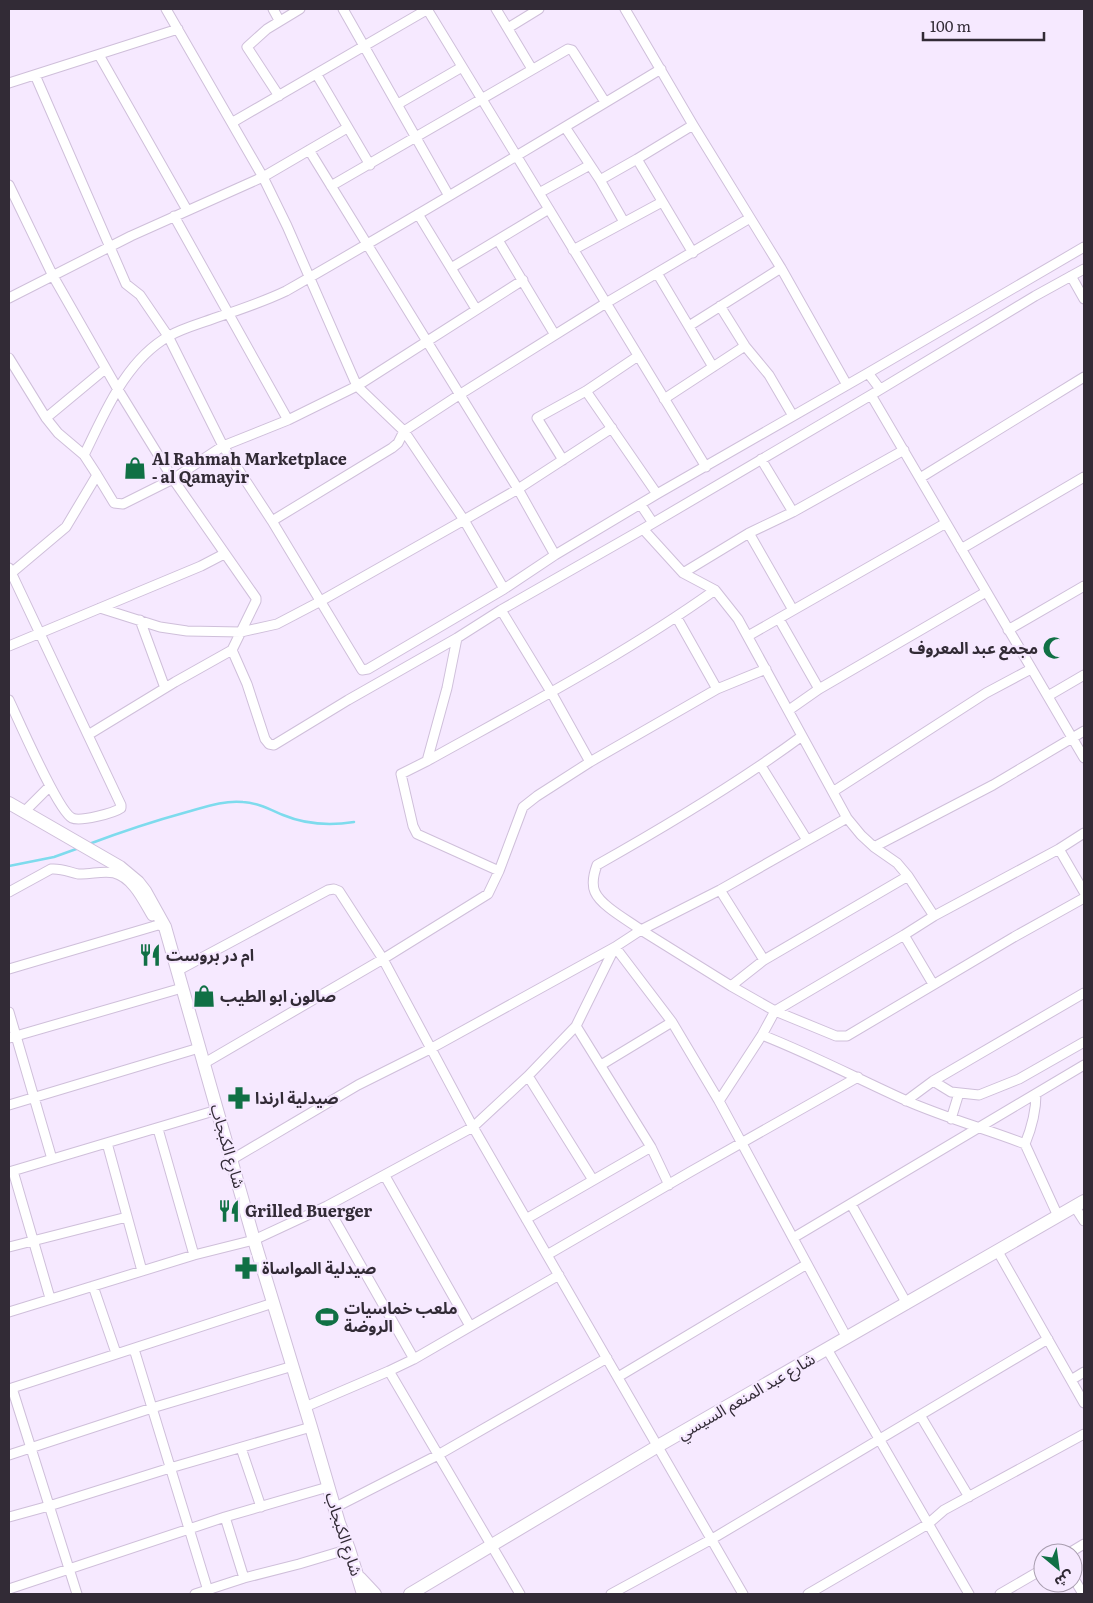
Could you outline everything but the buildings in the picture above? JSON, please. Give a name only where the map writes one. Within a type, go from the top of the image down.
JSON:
[{"type":"main road","points":[[9,803],[24,811]]},
{"type":"main road","name":"شارع الكبجاب","points":[[24,811],[120,867],[138,882],[152,903],[177,971],[254,1240],[334,1508],[363,1594]]},
{"type":"main road","name":"شارع عبد المنعم السيسي","points":[[410,1594],[658,1446],[1079,1204]]},
{"type":"main road","points":[[358,1576],[376,1594]]},
{"type":"street","points":[[166,9],[233,122],[263,177],[310,278],[356,386],[404,430],[464,520],[504,589]]},
{"type":"street","points":[[273,9],[279,20]]},
{"type":"street","points":[[279,96],[247,47],[279,20],[300,9]]},
{"type":"street","points":[[343,9],[449,196]]},
{"type":"street","points":[[233,122],[427,9],[706,467]]},
{"type":"street","points":[[496,9],[532,69]]},
{"type":"street","points":[[508,28],[539,9]]},
{"type":"street","points":[[625,9],[693,125],[781,268],[847,385]]},
{"type":"street","points":[[9,83],[178,29]]},
{"type":"street","points":[[331,186],[568,49],[572,50],[605,102]]},
{"type":"street","points":[[99,55],[187,210]]},
{"type":"street","points":[[398,104],[462,66]]},
{"type":"street","points":[[84,455],[117,388],[148,350],[168,336],[286,291],[661,69]]},
{"type":"street","points":[[317,74],[370,165]]},
{"type":"street","points":[[34,75],[126,284],[140,295],[168,336],[223,446],[272,521],[319,602],[362,670],[368,669],[504,589],[657,494],[1084,247]]},
{"type":"street","points":[[600,180],[693,125]]},
{"type":"street","points":[[565,127],[600,180],[624,222]]},
{"type":"street","points":[[9,298],[174,216],[263,177],[347,128]]},
{"type":"street","points":[[309,150],[518,489],[556,555]]},
{"type":"street","points":[[637,159],[692,253]]},
{"type":"street","points":[[539,193],[590,165]]},
{"type":"street","points":[[9,185],[53,276],[105,369],[173,479],[256,598],[232,650],[88,735]]},
{"type":"street","points":[[573,250],[662,202]]},
{"type":"street","points":[[451,268],[549,209]]},
{"type":"street","points":[[418,214],[476,309]]},
{"type":"street","points":[[174,216],[288,420]]},
{"type":"street","points":[[272,521],[392,448],[398,443],[404,430],[459,395],[606,303],[750,218]]},
{"type":"street","points":[[498,240],[556,335]]},
{"type":"street","points":[[689,326],[781,268]]},
{"type":"street","points":[[232,650],[247,684],[265,739],[269,744],[274,745],[457,638],[501,610],[871,395],[1035,296],[1084,269]]},
{"type":"street","points":[[657,273],[713,367]]},
{"type":"street","points":[[1071,276],[1084,298]]},
{"type":"street","points":[[9,358],[46,418],[58,432],[84,455],[114,503],[123,504],[173,479],[223,446],[288,420],[356,386],[523,280]]},
{"type":"street","points":[[720,306],[745,346],[769,374],[793,416]]},
{"type":"street","points":[[664,399],[745,346]]},
{"type":"street","points":[[563,460],[537,418],[586,391],[638,356]]},
{"type":"street","points":[[46,418],[105,369]]},
{"type":"street","points":[[868,373],[880,389]]},
{"type":"street","points":[[920,478],[1084,376]]},
{"type":"street","points":[[586,391],[657,494]]},
{"type":"street","points":[[871,395],[1084,758]]},
{"type":"street","points":[[100,608],[160,627],[187,631],[241,632],[277,624],[518,489],[612,428]]},
{"type":"street","points":[[683,573],[749,533],[793,512],[904,450]]},
{"type":"street","points":[[762,459],[793,512]]},
{"type":"street","points":[[9,700],[50,786],[63,809],[72,818],[81,820],[121,808],[9,571],[55,538],[66,527],[97,475]]},
{"type":"street","points":[[961,549],[1084,477]]},
{"type":"street","points":[[641,505],[653,523]]},
{"type":"street","points":[[748,636],[946,523]]},
{"type":"street","points":[[643,529],[683,573],[715,590],[738,619],[834,791],[847,818],[874,847],[898,863],[934,916]]},
{"type":"street","points":[[749,533],[793,610]]},
{"type":"street","points":[[9,646],[202,566],[224,554]]},
{"type":"street","points":[[1008,630],[1084,586]]},
{"type":"street","points":[[499,871],[417,834],[414,830],[401,774],[551,692],[677,618],[715,590]]},
{"type":"street","points":[[789,710],[819,689],[986,592]]},
{"type":"street","points":[[501,610],[551,692],[590,762]]},
{"type":"street","points":[[677,618],[717,689]]},
{"type":"street","points":[[779,619],[819,689]]},
{"type":"street","points":[[140,620],[165,688]]},
{"type":"street","points":[[426,761],[447,688],[457,638]]},
{"type":"street","points":[[204,1064],[383,959],[488,894],[499,871],[523,806],[590,762],[717,689],[766,669]]},
{"type":"street","points":[[834,791],[986,693],[1031,669]]},
{"type":"street","points":[[1048,696],[1084,675]]},
{"type":"street","points":[[874,847],[993,785],[1084,731]]},
{"type":"street","points":[[802,736],[761,766],[663,828],[597,865],[593,878],[594,891],[601,901],[641,930],[775,1011],[836,1036],[846,1036],[1084,898]]},
{"type":"street","points":[[761,766],[807,840]]},
{"type":"street","points":[[24,811],[50,786]]},
{"type":"street","points":[[231,1160],[358,1085],[430,1049],[615,947],[641,930],[720,890],[847,818]]},
{"type":"street","points":[[719,1101],[762,1035],[775,1011],[934,916],[1084,833]]},
{"type":"street","points":[[1058,849],[1084,892]]},
{"type":"street","points":[[9,892],[51,869],[59,868],[79,874],[113,872],[128,880],[161,926],[9,969]]},
{"type":"street","points":[[731,986],[764,960],[908,876]]},
{"type":"street","points":[[177,971],[328,890],[334,889],[338,892],[383,959],[473,1127],[744,1594]]},
{"type":"street","points":[[720,890],[764,960]]},
{"type":"street","points":[[904,935],[933,984]]},
{"type":"street","points":[[615,947],[672,1022],[719,1101],[730,1126],[742,1143],[847,1338]]},
{"type":"street","points":[[9,1312],[194,1255],[254,1240],[327,1206],[473,1127],[528,1076],[576,1026],[615,947]]},
{"type":"street","points":[[12,1037],[182,988]]},
{"type":"street","points":[[906,1100],[933,1081],[1084,993]]},
{"type":"street","points":[[9,1012],[12,1037],[52,1160]]},
{"type":"street","points":[[601,1065],[672,1022]]},
{"type":"street","points":[[576,1026],[651,1147],[669,1184]]},
{"type":"street","points":[[762,1035],[804,1051],[906,1100],[951,1119],[993,1131],[1025,1144],[1058,1216]]},
{"type":"street","points":[[933,1081],[951,1092],[979,1095],[1020,1079],[1083,1045]]},
{"type":"street","points":[[9,1105],[199,1048]]},
{"type":"street","points":[[793,1238],[1084,1065]]},
{"type":"street","points":[[528,1076],[593,1180]]},
{"type":"street","points":[[547,1255],[858,1077]]},
{"type":"street","points":[[951,1119],[958,1093]]},
{"type":"street","points":[[1025,1144],[1036,1110],[1036,1094]]},
{"type":"street","points":[[50,1298],[34,1240],[11,1172],[218,1110]]},
{"type":"street","points":[[158,1128],[194,1255]]},
{"type":"street","points":[[107,1143],[142,1271]]},
{"type":"street","points":[[526,1218],[651,1147]]},
{"type":"street","points":[[384,1176],[470,1326]]},
{"type":"street","points":[[851,1204],[907,1304]]},
{"type":"street","points":[[1079,1204],[1084,1221]]},
{"type":"street","points":[[327,1206],[414,1359]]},
{"type":"street","points":[[9,1247],[128,1217]]},
{"type":"street","points":[[997,1250],[1084,1402]]},
{"type":"street","points":[[618,1377],[807,1264]]},
{"type":"street","points":[[305,1407],[414,1359],[559,1276]]},
{"type":"street","points":[[93,1286],[116,1353]]},
{"type":"street","points":[[77,1594],[11,1389],[273,1303]]},
{"type":"street","points":[[611,1594],[712,1539],[1048,1339]]},
{"type":"street","points":[[134,1349],[208,1592]]},
{"type":"street","points":[[827,1349],[969,1594]]},
{"type":"street","points":[[334,1508],[438,1454],[607,1358]]},
{"type":"street","points":[[9,1455],[152,1408],[293,1366]]},
{"type":"street","points":[[389,1371],[520,1594]]},
{"type":"street","points":[[1071,1380],[1084,1372]]},
{"type":"street","points":[[920,1415],[969,1497]]},
{"type":"street","points":[[9,1517],[311,1427]]},
{"type":"street","points":[[808,1594],[928,1524],[944,1510],[1084,1434]]},
{"type":"street","points":[[241,1448],[262,1508]]},
{"type":"street","points":[[9,1589],[225,1517],[262,1508],[328,1487]]},
{"type":"street","points":[[225,1517],[244,1578]]},
{"type":"street","points":[[195,1594],[208,1592],[244,1578],[349,1549]]},
{"type":"street","points":[[1000,1594],[1033,1575]]},
{"type":"waterway","points":[[89,844],[162,819],[229,802],[254,804],[309,823],[336,824],[354,822]]},
{"type":"waterway","points":[[9,866],[54,857],[79,848]]},
{"type":"place","name":"Al Rahmah Marketplace - al Qamayir","points":[[135,468]]},
{"type":"place","name":"مجمع عبد المعروف","points":[[1054,648]]},
{"type":"place","name":"ام در بروست","points":[[150,955]]},
{"type":"place","name":"صالون ابو الطيب","points":[[204,996]]},
{"type":"place","name":"صيدلية ارندا","points":[[239,1098]]},
{"type":"place","name":"Grilled Buerger","points":[[229,1211]]},
{"type":"place","name":"صيدلية المواساة","points":[[246,1268]]},
{"type":"place","name":"ملعب خماسيات الروضة","points":[[327,1317]]}]
